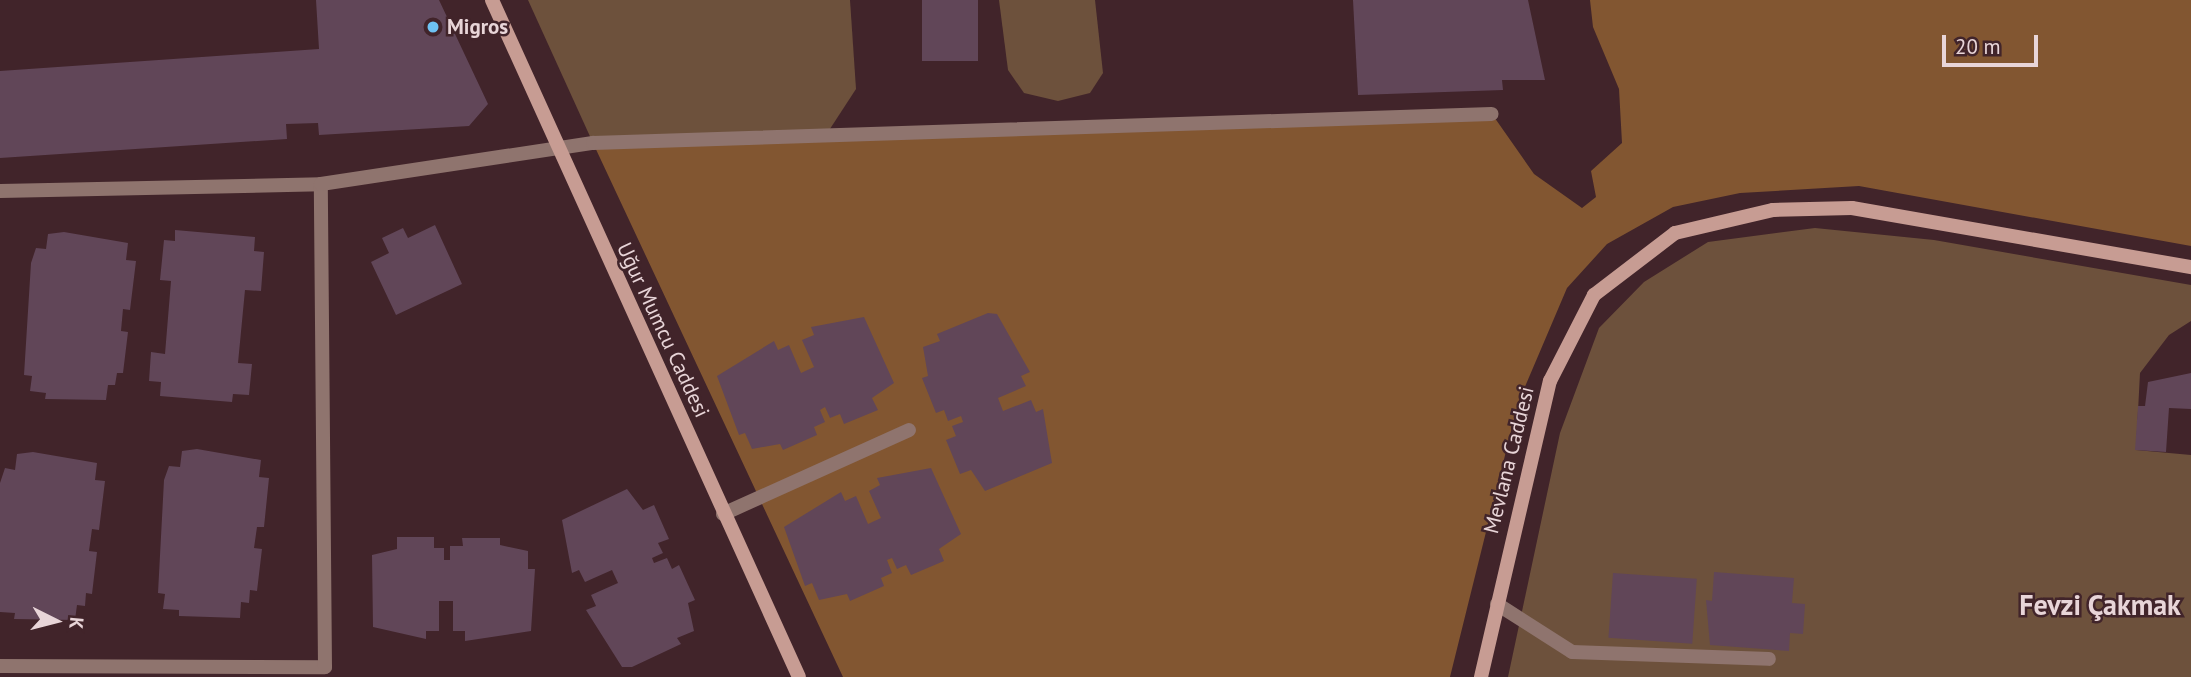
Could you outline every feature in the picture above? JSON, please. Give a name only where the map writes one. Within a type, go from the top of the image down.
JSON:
[{"type":"street","name":"Uğur Mumcu Caddesi","points":[[492,0],[558,152],[799,677]]},
{"type":"street","points":[[0,191],[321,184],[558,152],[593,143],[775,141],[880,130],[1107,130],[1492,114]]},
{"type":"street","points":[[0,666],[325,667],[321,184]]},
{"type":"street","name":"Mevlana Caddesi","points":[[1481,677],[1540,413],[1594,295],[1675,233],[1734,217],[1815,207],[1898,214],[2191,267]]},
{"type":"street","points":[[723,514],[909,430]]},
{"type":"street","points":[[1497,604],[1572,652],[1769,659]]},
{"type":"shaded area","points":[[528,0],[850,0],[856,89],[826,135],[593,143]]},
{"type":"shaded area","points":[[999,0],[1095,0],[1103,73],[1090,93],[1058,101],[1024,93],[1008,70]]},
{"type":"shaded area","points":[[1590,0],[2191,0],[2191,246],[1859,186],[1740,193],[1673,207],[1607,244],[1567,288],[1518,403],[1450,677],[843,677],[593,143],[1492,114],[1534,174],[1582,208],[1596,197],[1591,171],[1622,143],[1619,89],[1593,27]]},
{"type":"shaded area","points":[[1815,228],[1934,240],[2191,285],[2191,321],[2169,335],[2140,373],[2136,450],[2191,455],[2191,677],[1508,677],[1560,433],[1599,328],[1644,282],[1708,242]]},
{"type":"building","points":[[316,0],[439,0],[488,104],[469,126],[319,135],[318,123],[286,124],[287,139],[0,158],[0,71],[319,49]]},
{"type":"building","points":[[922,0],[978,0],[978,61],[922,61]]},
{"type":"building","points":[[1353,0],[1528,0],[1545,80],[1502,80],[1503,90],[1358,95]]},
{"type":"building","points":[[435,225],[462,284],[396,315],[371,262],[389,253],[382,238],[403,228],[408,238]]},
{"type":"building","points":[[175,230],[255,237],[254,251],[264,252],[261,291],[245,290],[238,363],[252,364],[249,395],[233,394],[232,402],[160,396],[161,382],[149,381],[151,352],[165,354],[171,281],[160,280],[164,240],[175,241]]},
{"type":"building","points":[[64,232],[128,243],[126,260],[136,261],[130,310],[123,309],[121,331],[128,332],[123,373],[117,373],[115,385],[108,385],[106,400],[45,399],[46,393],[30,391],[32,376],[24,375],[31,263],[36,248],[46,249],[48,234]]},
{"type":"building","points":[[988,313],[997,314],[1030,372],[1021,376],[1026,386],[998,398],[1003,411],[1031,400],[1036,412],[1043,409],[1052,463],[985,491],[971,470],[960,474],[946,440],[956,436],[952,426],[963,422],[961,416],[948,421],[944,410],[936,413],[922,378],[928,376],[923,347],[940,341],[937,334]]},
{"type":"building","points":[[864,317],[894,383],[872,398],[878,410],[844,424],[840,414],[830,418],[825,407],[820,410],[825,422],[814,427],[817,435],[783,450],[780,444],[752,449],[745,433],[739,435],[717,376],[774,341],[778,350],[789,345],[801,373],[814,367],[802,340],[814,335],[811,327]]},
{"type":"building","points":[[2191,373],[2191,409],[2169,408],[2166,452],[2135,450],[2138,406],[2145,406],[2148,382]]},
{"type":"building","points":[[197,449],[261,460],[259,477],[269,478],[264,527],[257,527],[254,548],[262,549],[257,591],[250,590],[249,603],[241,602],[240,618],[179,616],[179,610],[163,609],[165,594],[158,593],[164,480],[169,466],[180,467],[182,451]]},
{"type":"building","points":[[33,452],[97,463],[95,480],[105,481],[99,530],[92,529],[89,551],[97,552],[92,594],[86,593],[85,606],[77,605],[75,620],[14,619],[15,613],[0,612],[0,483],[5,468],[15,470],[17,454]]},
{"type":"building","points":[[931,468],[961,534],[939,549],[944,561],[911,575],[906,565],[897,569],[892,558],[887,560],[892,573],[881,578],[884,586],[850,601],[847,594],[819,600],[812,583],[805,586],[784,527],[841,492],[845,501],[856,496],[868,524],[881,518],[869,491],[880,485],[877,478]]},
{"type":"building","points":[[627,489],[643,510],[654,505],[669,539],[658,543],[663,553],[652,558],[654,563],[667,558],[672,569],[679,565],[695,600],[688,603],[694,631],[677,638],[681,644],[632,667],[622,667],[586,610],[596,606],[591,595],[618,583],[612,570],[585,582],[579,570],[572,573],[562,520]]},
{"type":"building","points":[[397,537],[434,537],[434,548],[444,548],[444,560],[450,560],[450,546],[463,546],[462,538],[500,538],[500,545],[528,551],[528,569],[535,569],[531,631],[465,641],[465,631],[453,631],[453,601],[439,601],[439,631],[426,631],[426,639],[373,627],[372,555],[397,549]]},
{"type":"building","points":[[1714,572],[1794,578],[1792,603],[1805,604],[1803,634],[1790,633],[1789,651],[1710,645],[1706,600],[1712,601]]},
{"type":"building","points":[[1613,573],[1697,579],[1692,644],[1608,638]]},
{"type":"place","name":"Migros","points":[[433,27]]},
{"type":"district","name":"Fevzi Çakmak","points":[[2100,605]]}]
